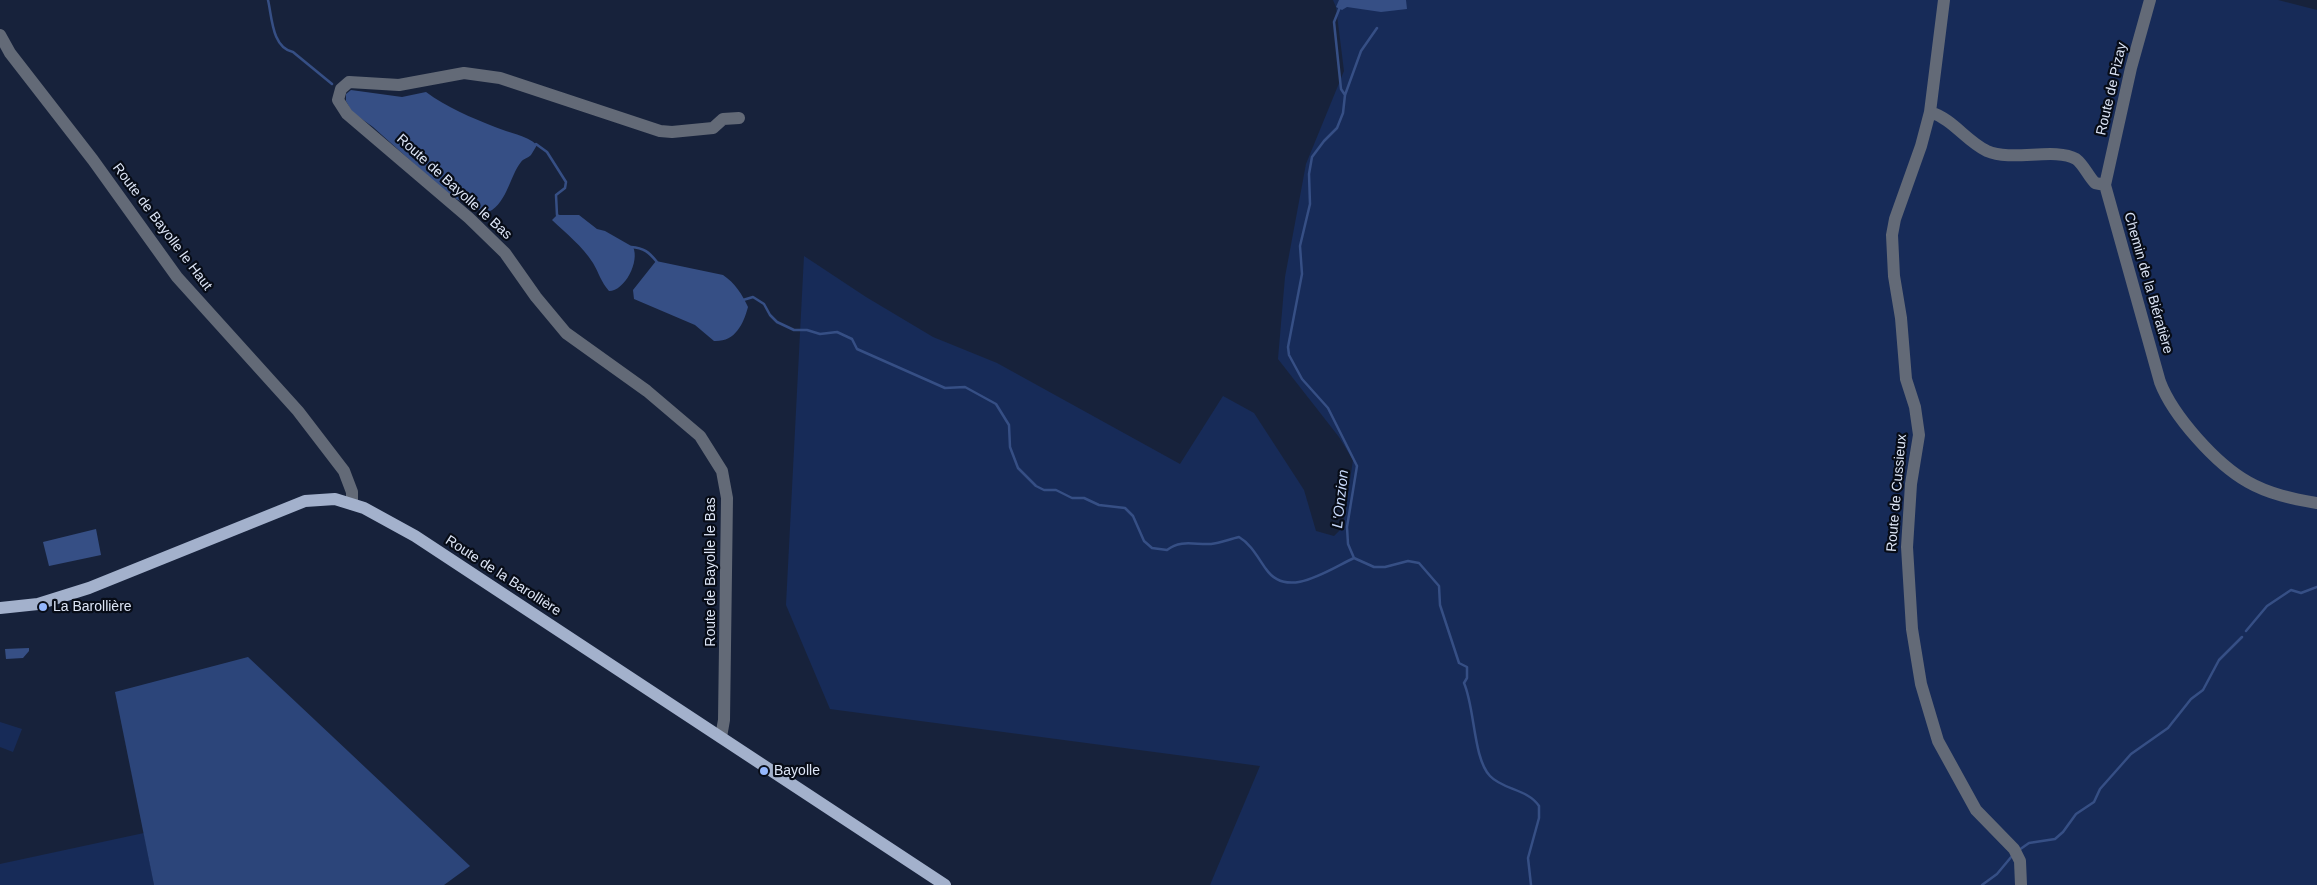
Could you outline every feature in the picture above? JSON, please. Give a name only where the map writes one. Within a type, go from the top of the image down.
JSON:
[{"type":"main road","name":"Route de la Barollière","points":[[0,608],[38,604],[89,588],[305,501],[335,499],[364,508],[415,536],[945,885]]},
{"type":"street","name":"Route de Cussieux","points":[[1944,0],[1930,112],[1921,146],[1895,219],[1892,235],[1894,276],[1901,318],[1906,379],[1915,407],[1919,435],[1911,484],[1907,538],[1907,570],[1912,629],[1921,684],[1938,741],[1976,810],[2014,849],[2020,861],[2021,885]]},
{"type":"street","name":"Route de Pizay","points":[[2105,185],[2131,68],[2150,0]]},
{"type":"street","name":"Route de Bayolle le Haut","points":[[0,35],[10,54],[98,167],[177,277],[298,411],[344,471],[352,492],[352,504]]},
{"type":"street","name":"Route de Bayolle le Bas","points":[[721,737],[724,720],[727,561],[727,498],[722,471],[700,436],[647,391],[566,332],[536,296],[505,253],[469,218],[347,114],[338,100],[341,89],[349,82],[399,85],[464,73],[500,78],[660,131],[672,132],[713,128],[724,119],[739,118]]},
{"type":"street","points":[[1930,112],[1946,118],[1984,150],[2003,155],[2070,157],[2082,165],[2095,183],[2105,185]]},
{"type":"street","name":"Chemin de la Biératière","points":[[2105,185],[2160,382],[2174,410],[2203,444],[2247,481],[2282,496],[2317,503]]},
{"type":"shaded area","points":[[1333,0],[2278,0],[2317,10],[2317,885],[1210,885],[1260,766],[830,709],[786,605],[804,256],[866,297],[933,337],[997,363],[1180,464],[1223,396],[1254,413],[1304,490],[1316,531],[1334,536],[1343,527],[1353,460],[1339,437],[1278,359],[1285,277],[1306,164],[1344,71],[1336,7]]},
{"type":"shaded area","points":[[1339,0],[1406,0],[1407,9],[1381,12],[1347,7],[1342,10],[1336,7]]},
{"type":"shaded area","points":[[351,90],[402,97],[426,92],[459,112],[523,136],[537,145],[531,155],[522,161],[517,168],[507,191],[498,205],[485,213],[450,196],[373,127],[352,112],[346,101],[346,94]]},
{"type":"shaded area","points":[[557,215],[579,215],[597,229],[605,231],[633,247],[635,253],[633,267],[620,286],[615,290],[609,291],[589,257],[552,220]]},
{"type":"shaded area","points":[[656,261],[723,275],[727,278],[738,289],[748,307],[744,320],[737,331],[727,339],[714,341],[695,325],[634,299],[633,290]]},
{"type":"shaded area","points":[[96,529],[101,555],[49,566],[43,542]]},
{"type":"shaded area","points":[[29,648],[29,651],[23,658],[6,659],[5,649]]},
{"type":"shaded area","points":[[248,657],[470,866],[444,885],[154,885],[115,692]]},
{"type":"shaded area","points":[[0,722],[22,729],[13,752],[0,747]]},
{"type":"shaded area","points":[[144,833],[154,885],[0,885],[0,864]]},
{"type":"waterway","points":[[268,0],[274,31],[281,45],[293,52],[332,84]]},
{"type":"waterway","name":"L'Onzion","points":[[1340,7],[1334,22],[1341,89],[1345,95]]},
{"type":"waterway","name":"L'Onzion","points":[[1377,28],[1361,51],[1345,95],[1343,113],[1337,128],[1312,157],[1309,174],[1310,204],[1300,246],[1302,274],[1288,347],[1289,355],[1302,379],[1328,408],[1357,466],[1347,527],[1348,544],[1354,558],[1374,567],[1385,567],[1408,561],[1419,563],[1439,586],[1440,605],[1459,663],[1467,667],[1467,678],[1464,683],[1468,693],[1477,745],[1484,768],[1495,781],[1529,796],[1539,806],[1539,818],[1528,858],[1531,885]]},
{"type":"waterway","points":[[536,144],[547,152],[566,182],[565,188],[556,195],[557,215],[559,216]]},
{"type":"waterway","points":[[631,247],[646,251],[657,262]]},
{"type":"waterway","points":[[743,300],[753,297],[764,304],[770,315],[777,322],[794,330],[807,330],[820,334],[837,332],[852,339],[857,349],[945,388],[965,387],[996,404],[1009,425],[1010,447],[1018,468],[1036,486],[1044,490],[1056,490],[1072,498],[1084,498],[1099,505],[1125,508],[1133,516],[1144,541],[1152,548],[1167,550],[1183,544],[1211,544],[1239,537],[1251,547],[1266,569],[1275,578],[1285,582],[1308,580],[1354,558]]},
{"type":"waterway","points":[[2246,631],[2267,606],[2291,590],[2301,593],[2317,587]]},
{"type":"waterway","points":[[2019,850],[2029,843],[2055,839],[2063,832],[2076,814],[2094,802],[2100,789],[2131,754],[2168,728],[2191,699],[2203,690],[2219,660],[2242,637]]},
{"type":"waterway","points":[[1982,885],[1997,874],[2012,856]]},
{"type":"place","name":"La Barollière","points":[[43,607]]},
{"type":"place","name":"Bayolle","points":[[764,771]]}]
